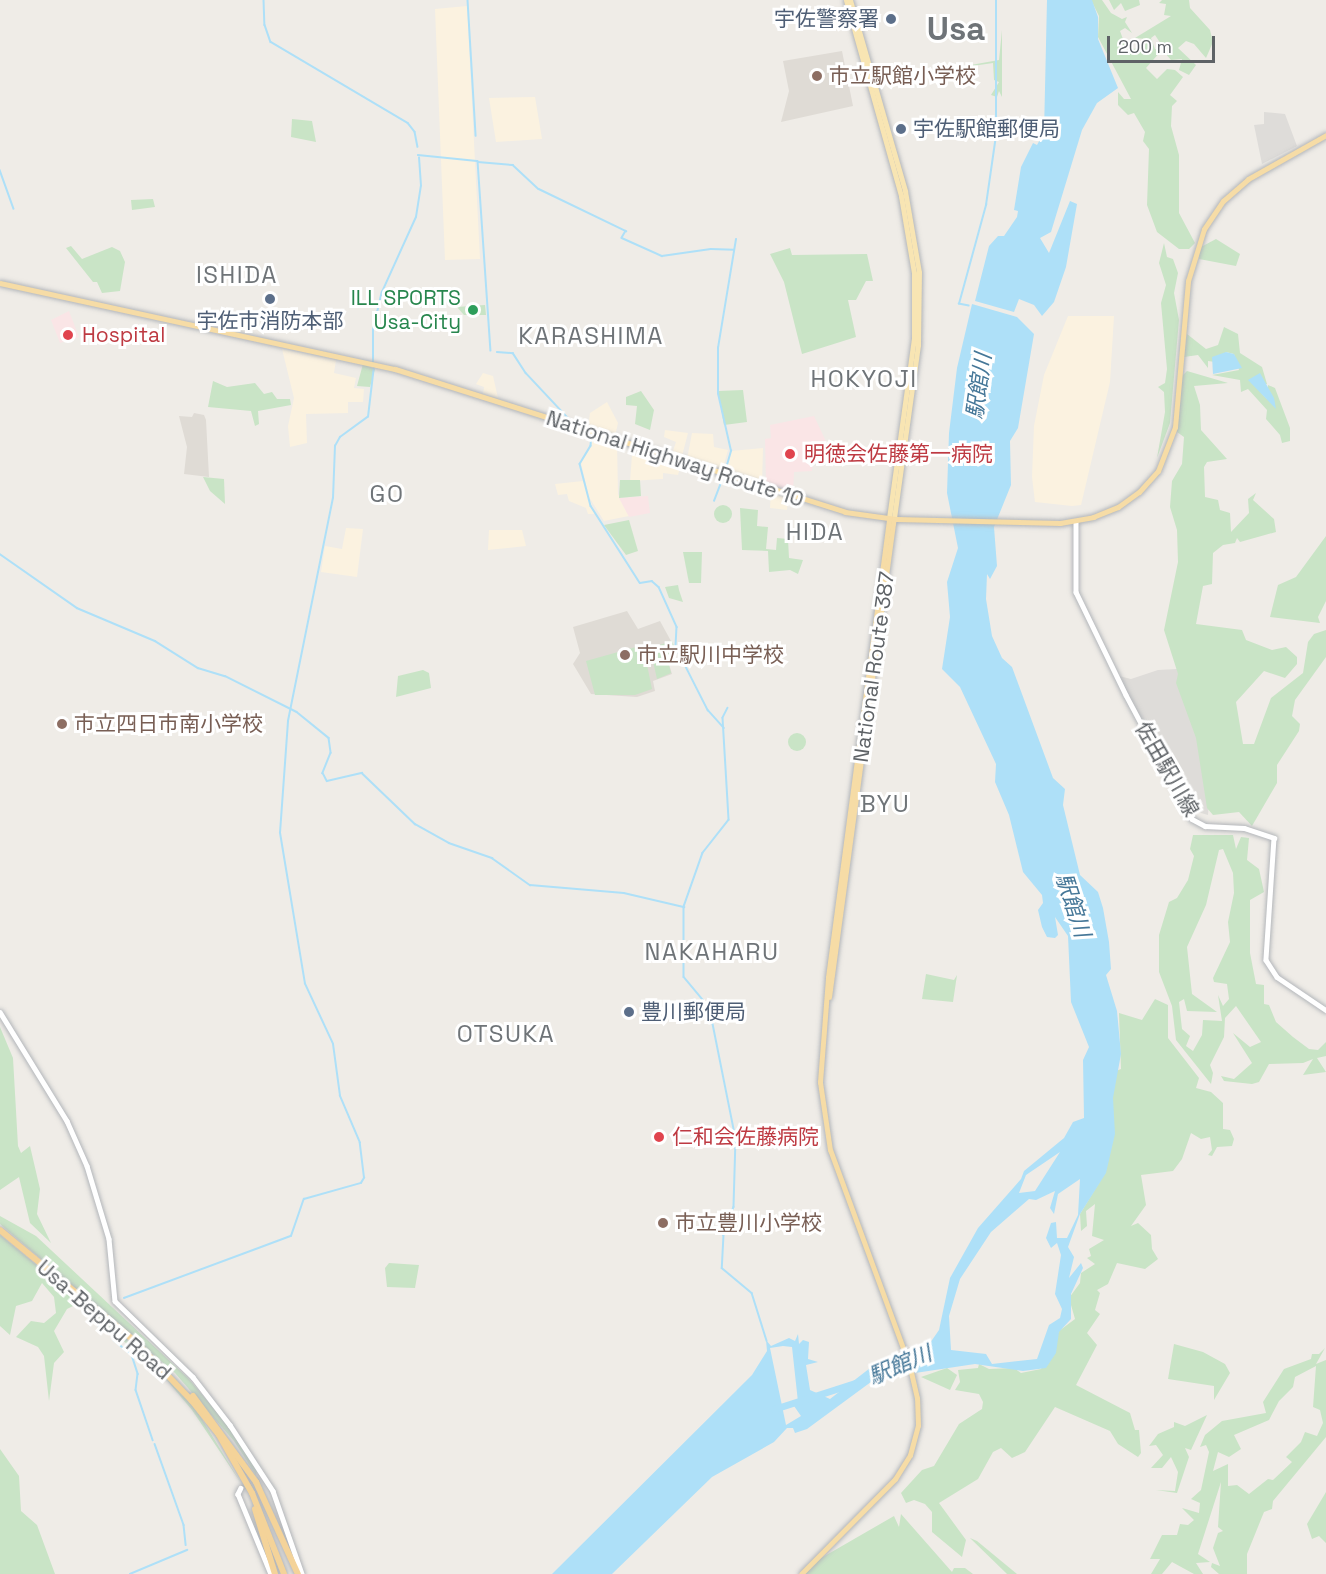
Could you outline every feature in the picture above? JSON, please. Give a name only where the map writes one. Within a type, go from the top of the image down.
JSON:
[{"type":"highway","name":"National Highway Route 10","points":[[0,283],[373,363],[829,508],[892,519],[1036,523],[1076,521],[1097,516],[1130,499],[1152,478],[1168,450],[1176,422],[1189,273],[1210,219],[1223,201],[1253,175],[1326,135]]},
{"type":"highway","name":"National Route 387","points":[[801,1574],[891,1484],[905,1464],[918,1425],[914,1379],[826,1134],[819,1077],[823,1028],[892,519]]},
{"type":"highway","name":"Usa-Beppu Road","points":[[0,1230],[155,1361],[204,1416],[245,1479],[267,1526],[284,1574]]},
{"type":"highway","points":[[155,1361],[199,1402],[246,1466],[276,1519],[300,1574]]},
{"type":"highway","points":[[245,1479],[273,1574]]},
{"type":"main road","points":[[848,0],[901,196],[914,273],[912,350],[892,519]]},
{"type":"main road","name":"佐田駅川線","points":[[1076,521],[1076,592],[1126,695],[1192,819],[1205,826],[1244,828],[1274,838],[1266,960],[1277,977],[1326,1010]]},
{"type":"main road","points":[[0,1012],[67,1122],[87,1166],[107,1227],[115,1301],[193,1377],[265,1476],[286,1522],[300,1574]]},
{"type":"main road","points":[[259,1479],[265,1476]]},
{"type":"main road","points":[[241,1488],[238,1494],[273,1574]]},
{"type":"shaded area","points":[[467,6],[480,259],[445,260],[435,9]]},
{"type":"shaded area","name":"市立駅館小学校","points":[[842,51],[853,106],[781,122],[789,91],[783,61]]},
{"type":"shaded area","points":[[535,97],[542,139],[496,142],[489,98]]},
{"type":"shaded area","points":[[1264,112],[1285,114],[1297,146],[1262,164],[1254,125],[1264,124]]},
{"type":"shaded area","points":[[69,311],[79,337],[60,343],[51,320]]},
{"type":"shaded area","points":[[1068,316],[1114,316],[1110,382],[1081,505],[1072,506],[1035,502],[1032,477],[1034,426],[1044,375]]},
{"type":"shaded area","points":[[282,349],[336,360],[334,373],[356,378],[354,388],[364,389],[363,402],[348,402],[348,413],[306,414],[307,443],[290,447],[288,426],[294,398]]},
{"type":"shaded area","points":[[483,373],[493,376],[498,398],[483,394],[484,387],[476,384]]},
{"type":"shaded area","points":[[607,402],[618,423],[615,436],[590,428],[590,413]]},
{"type":"shaded area","points":[[194,413],[204,415],[206,420],[209,477],[184,474],[187,447],[179,416],[192,417]]},
{"type":"shaded area","name":"明徳会佐藤第一病院","points":[[814,416],[831,452],[814,454],[812,471],[794,472],[793,493],[766,483],[765,439],[771,438],[770,425]]},
{"type":"shaded area","points":[[665,430],[688,433],[682,456],[672,454],[676,442],[664,437]]},
{"type":"shaded area","points":[[692,433],[713,434],[714,447],[728,450],[722,471],[687,459]]},
{"type":"shaded area","points":[[592,436],[617,443],[618,494],[629,516],[604,521],[589,497],[595,514],[588,514],[586,508],[569,501],[567,494],[558,495],[555,484],[583,481],[588,493],[581,463],[592,445]]},
{"type":"shaded area","points":[[763,448],[762,483],[725,472],[731,451]]},
{"type":"shaded area","points":[[645,452],[681,464],[678,475],[663,473],[663,479],[630,481],[632,455],[645,456]]},
{"type":"shaded area","points":[[771,493],[788,498],[787,510],[770,508]]},
{"type":"shaded area","points":[[648,496],[650,513],[629,517],[619,498]]},
{"type":"shaded area","points":[[346,528],[363,529],[357,577],[321,572],[325,546],[342,549]]},
{"type":"shaded area","points":[[489,530],[522,530],[526,546],[488,550]]},
{"type":"shaded area","name":"市立駅川中学校","points":[[627,611],[638,629],[660,621],[677,652],[667,658],[672,674],[653,681],[655,691],[637,697],[591,694],[573,664],[580,653],[573,627]]},
{"type":"shaded area","points":[[1177,669],[1210,788],[1208,815],[1187,809],[1119,676],[1131,679],[1158,670]]},
{"type":"green space","points":[[1091,0],[1102,0],[1111,13],[1122,19],[1127,17],[1125,22],[1132,33],[1125,28],[1120,31],[1127,50],[1145,47],[1146,39],[1135,38],[1171,16],[1164,15],[1166,4],[1159,3],[1162,0],[1189,0],[1190,8],[1210,30],[1213,42],[1206,58],[1194,44],[1186,41],[1178,48],[1196,65],[1189,75],[1179,70],[1182,59],[1171,60],[1165,53],[1168,42],[1161,44],[1155,35],[1151,38],[1155,49],[1161,51],[1146,68],[1157,79],[1167,69],[1175,70],[1183,77],[1170,95],[1177,101],[1172,106],[1171,126],[1179,155],[1179,213],[1195,243],[1189,249],[1179,249],[1157,232],[1147,205],[1149,149],[1143,141],[1145,132],[1134,113],[1128,115],[1118,105],[1118,92],[1124,99],[1131,99],[1098,37],[1099,16]]},
{"type":"green space","points":[[1109,0],[1139,0],[1140,5],[1125,11],[1121,3],[1114,10]]},
{"type":"green space","points":[[1002,30],[1002,97],[999,91],[997,97],[991,95],[999,82],[994,80],[993,63],[931,72],[999,60]]},
{"type":"green space","points":[[292,119],[312,121],[316,142],[291,137]]},
{"type":"green space","points":[[153,199],[155,207],[132,210],[131,200]]},
{"type":"green space","points":[[1216,239],[1240,254],[1236,266],[1199,259],[1199,248]]},
{"type":"green space","points":[[1164,243],[1167,257],[1173,259],[1178,273],[1174,293],[1179,320],[1170,423],[1157,458],[1165,412],[1164,392],[1158,387],[1165,383],[1167,369],[1161,303],[1166,285],[1159,263]]},
{"type":"green space","points":[[71,246],[82,259],[112,247],[120,251],[125,262],[120,291],[102,293],[97,282],[93,282],[66,248]]},
{"type":"green space","points":[[790,248],[792,255],[867,254],[873,281],[866,281],[856,300],[848,300],[856,337],[802,354],[784,282],[770,254]]},
{"type":"green space","name":"ILL SPORTS Usa-City","points":[[485,305],[486,315],[464,315],[457,307]]},
{"type":"green space","points":[[1224,327],[1238,334],[1240,353],[1262,367],[1267,384],[1256,386],[1263,395],[1267,399],[1268,385],[1275,388],[1290,428],[1290,441],[1282,443],[1280,435],[1266,419],[1267,410],[1248,389],[1241,392],[1240,380],[1212,375],[1239,370],[1234,354],[1226,352],[1215,362],[1208,361],[1208,368],[1198,355],[1184,357],[1187,334],[1206,349],[1218,345]]},
{"type":"green space","points":[[363,364],[375,369],[370,387],[357,386]]},
{"type":"green space","points":[[1187,371],[1228,383],[1194,386],[1200,405],[1201,430],[1227,459],[1207,462],[1204,467],[1205,497],[1218,500],[1220,510],[1230,513],[1231,532],[1249,513],[1248,499],[1256,493],[1253,500],[1274,519],[1276,532],[1240,542],[1237,538],[1235,543],[1223,545],[1213,553],[1212,584],[1203,586],[1196,624],[1242,630],[1246,640],[1272,650],[1286,647],[1297,657],[1297,664],[1285,678],[1264,671],[1236,702],[1243,744],[1254,744],[1271,698],[1303,673],[1308,642],[1314,634],[1326,630],[1326,657],[1295,700],[1292,716],[1300,724],[1299,731],[1277,765],[1277,783],[1252,826],[1239,812],[1213,815],[1207,808],[1196,738],[1176,683],[1178,674],[1164,630],[1178,562],[1177,530],[1170,507],[1172,481],[1182,464],[1184,437],[1177,432],[1181,377]]},
{"type":"green space","points":[[213,381],[227,387],[255,383],[264,394],[272,392],[277,399],[290,399],[291,405],[258,411],[259,424],[255,426],[251,411],[208,407]]},
{"type":"green space","points":[[743,390],[747,422],[724,425],[718,391]]},
{"type":"green space","points":[[641,391],[654,410],[650,430],[635,424],[637,406],[626,405],[626,397]]},
{"type":"green space","points":[[203,477],[224,479],[225,504],[210,491]]},
{"type":"green space","points":[[620,480],[640,480],[641,496],[619,498]]},
{"type":"green space","points":[[719,505],[727,505],[732,510],[730,521],[719,523],[714,518],[714,510]]},
{"type":"green space","points":[[740,508],[758,510],[757,526],[768,527],[766,549],[776,550],[777,538],[788,539],[789,558],[803,560],[798,574],[790,570],[769,572],[768,551],[742,550]]},
{"type":"green space","points":[[629,520],[638,551],[626,555],[604,525]]},
{"type":"green space","points":[[1326,536],[1326,601],[1318,617],[1320,623],[1270,617],[1278,585],[1296,577]]},
{"type":"green space","points":[[683,552],[702,552],[701,583],[689,583]]},
{"type":"green space","points":[[678,585],[683,602],[669,598],[665,587]]},
{"type":"green space","points":[[672,641],[676,651],[667,657],[671,673],[657,679],[650,648]]},
{"type":"green space","points":[[643,645],[652,689],[635,695],[595,695],[586,661]]},
{"type":"green space","points":[[423,670],[429,673],[431,688],[396,697],[398,676]]},
{"type":"green space","points":[[797,733],[803,736],[806,742],[803,748],[797,751],[791,748],[788,742],[791,736]]},
{"type":"green space","points":[[1193,835],[1233,835],[1236,849],[1241,837],[1249,838],[1247,860],[1259,869],[1264,892],[1250,900],[1250,953],[1256,984],[1264,985],[1264,1004],[1269,1005],[1276,1022],[1293,1037],[1309,1049],[1318,1050],[1326,1042],[1326,1056],[1317,1058],[1326,1072],[1303,1075],[1313,1059],[1303,1063],[1269,1064],[1259,1082],[1252,1084],[1224,1081],[1221,1076],[1234,1079],[1252,1063],[1233,1033],[1250,1047],[1261,1042],[1236,1006],[1225,1018],[1224,1037],[1210,1065],[1213,1073],[1211,1084],[1176,1040],[1172,1006],[1159,972],[1159,935],[1169,902],[1177,898],[1188,880],[1194,856],[1190,849]],"holes":[[[1223,849],[1233,873],[1234,893],[1228,922],[1230,942],[1213,978],[1214,982],[1227,984],[1229,999],[1223,1006],[1218,995],[1222,1021],[1203,1020],[1202,1035],[1193,1051],[1186,1046],[1190,1036],[1182,1029],[1179,1002],[1184,999],[1187,1011],[1217,1012],[1192,994],[1187,947],[1206,905],[1219,850]]]},
{"type":"green space","points":[[926,974],[954,980],[957,975],[953,1002],[922,999]]},
{"type":"green space","points":[[1155,999],[1168,1005],[1168,1038],[1199,1078],[1196,1088],[1211,1092],[1223,1103],[1223,1129],[1230,1130],[1234,1139],[1232,1146],[1217,1147],[1212,1156],[1208,1155],[1212,1150],[1210,1137],[1201,1139],[1191,1133],[1182,1159],[1173,1171],[1141,1175],[1146,1205],[1131,1226],[1138,1223],[1151,1235],[1152,1249],[1158,1259],[1145,1269],[1117,1263],[1108,1284],[1097,1290],[1100,1293],[1095,1310],[1100,1314],[1087,1333],[1097,1345],[1076,1385],[1130,1413],[1135,1430],[1139,1430],[1141,1453],[1138,1457],[1118,1444],[1110,1431],[1055,1407],[1025,1452],[1012,1458],[1001,1448],[993,1452],[978,1479],[939,1503],[966,1540],[962,1557],[932,1532],[932,1512],[925,1504],[914,1500],[906,1503],[901,1493],[922,1470],[934,1466],[959,1424],[982,1409],[983,1402],[979,1394],[955,1390],[960,1382],[958,1370],[978,1368],[979,1364],[989,1369],[1014,1368],[1021,1373],[1041,1369],[1059,1331],[1075,1319],[1069,1298],[1080,1283],[1081,1273],[1095,1264],[1087,1258],[1091,1256],[1089,1249],[1104,1240],[1092,1236],[1095,1204],[1086,1211],[1087,1226],[1081,1231],[1080,1214],[1102,1178],[1116,1071],[1121,1069],[1119,1013],[1142,1020]]},
{"type":"green space","points":[[0,1027],[13,1058],[18,1146],[21,1153],[30,1146],[40,1189],[37,1214],[51,1243],[30,1223],[19,1177],[0,1190]]},
{"type":"green space","points":[[0,1216],[36,1236],[188,1378],[226,1423],[257,1469],[256,1475],[234,1441],[175,1373],[0,1224]]},
{"type":"green space","points":[[0,1235],[113,1328],[113,1332],[108,1331],[81,1309],[73,1306],[67,1309],[54,1331],[64,1352],[54,1363],[49,1401],[44,1356],[38,1347],[16,1337],[31,1321],[44,1323],[56,1313],[54,1297],[42,1283],[32,1301],[16,1306],[10,1335],[0,1326]]},
{"type":"green space","points":[[389,1263],[419,1265],[415,1288],[387,1287],[385,1268]]},
{"type":"green space","points":[[121,1334],[142,1352],[197,1411],[241,1483],[192,1410],[160,1372],[120,1338]]},
{"type":"green space","points":[[1174,1344],[1203,1352],[1225,1364],[1230,1373],[1214,1400],[1214,1386],[1168,1379]]},
{"type":"green space","points":[[1325,1348],[1316,1364],[1326,1360],[1326,1437],[1273,1501],[1272,1509],[1264,1512],[1247,1554],[1247,1574],[1219,1574],[1211,1567],[1212,1563],[1220,1566],[1213,1548],[1218,1533],[1223,1531],[1218,1527],[1221,1482],[1198,1554],[1210,1562],[1196,1563],[1203,1574],[1194,1574],[1172,1562],[1162,1574],[1151,1574],[1160,1559],[1150,1559],[1162,1535],[1177,1535],[1180,1524],[1188,1525],[1194,1520],[1182,1508],[1199,1513],[1200,1503],[1191,1499],[1201,1490],[1209,1452],[1206,1445],[1200,1447],[1205,1435],[1222,1421],[1266,1413],[1263,1402],[1284,1369],[1311,1359],[1312,1354],[1319,1354]],"holes":[[[1316,1366],[1313,1407],[1320,1410],[1323,1423],[1317,1436],[1305,1432],[1301,1442],[1286,1457],[1292,1462],[1273,1480],[1268,1479],[1249,1494],[1237,1485],[1228,1486],[1228,1464],[1213,1471],[1218,1452],[1229,1457],[1241,1449],[1234,1435],[1269,1420],[1279,1401],[1293,1387],[1295,1377]]]},
{"type":"green space","points":[[947,1368],[957,1375],[950,1390],[921,1377]]},
{"type":"green space","points":[[1207,1415],[1191,1450],[1185,1448],[1189,1457],[1177,1493],[1156,1490],[1175,1491],[1178,1472],[1171,1457],[1162,1468],[1151,1468],[1163,1455],[1156,1445],[1149,1446],[1158,1434],[1174,1427],[1174,1422],[1185,1426]]},
{"type":"green space","points":[[0,1449],[19,1476],[21,1511],[37,1525],[55,1574],[0,1574]]},
{"type":"green space","points":[[1326,1492],[1326,1543],[1319,1536],[1312,1539],[1307,1524]]},
{"type":"green space","points":[[901,1514],[952,1572],[954,1568],[965,1568],[973,1574],[802,1574],[816,1561],[894,1516],[899,1527]]},
{"type":"green space","points":[[970,1538],[977,1541],[1017,1574],[1007,1574]]},
{"type":"water","points":[[1047,0],[1092,0],[1098,17],[1098,39],[1118,88],[1097,103],[1082,130],[1051,232],[1040,238],[1049,253],[1070,201],[1077,204],[1066,267],[1054,302],[1042,316],[1034,305],[1019,299],[1014,312],[975,301],[989,246],[998,236],[1004,236],[1017,217],[1018,211],[1014,210],[1021,167],[1033,143],[1037,145],[1044,132]]},
{"type":"water","points":[[972,304],[1017,317],[1034,334],[1018,428],[1010,441],[1011,485],[994,527],[997,566],[990,579],[987,574],[986,599],[992,636],[1002,658],[1012,667],[1053,778],[1065,789],[1063,805],[1080,875],[1098,892],[1103,908],[1111,969],[1106,975],[1117,1011],[1121,1054],[1113,1098],[1115,1134],[1106,1173],[1080,1214],[1068,1247],[1074,1257],[1069,1278],[1081,1263],[1083,1268],[1071,1294],[1071,1319],[1059,1332],[1056,1353],[1046,1368],[1023,1371],[975,1364],[875,1379],[807,1429],[795,1433],[793,1428],[787,1428],[774,1442],[712,1477],[612,1574],[552,1574],[752,1375],[767,1351],[766,1340],[771,1346],[789,1338],[795,1341],[798,1334],[799,1344],[803,1340],[809,1342],[808,1359],[818,1362],[806,1365],[810,1390],[830,1399],[874,1365],[930,1343],[939,1330],[950,1278],[978,1228],[1021,1179],[1024,1171],[1064,1138],[1073,1122],[1084,1118],[1083,1060],[1089,1047],[1071,1002],[1068,936],[1055,917],[1058,935],[1055,938],[1047,937],[1042,927],[1038,910],[1043,903],[1042,895],[1023,872],[1009,815],[995,782],[996,764],[960,687],[942,669],[950,617],[947,582],[958,548],[947,493],[949,433],[957,368]],"holes":[[[1060,1152],[1035,1191],[1019,1193],[1026,1175]],[[1080,1179],[1078,1215],[1067,1238],[1057,1238],[1056,1222],[1051,1223],[1046,1238],[1051,1248],[1057,1243],[1061,1255],[1055,1294],[1062,1309],[1060,1318],[1049,1325],[1037,1359],[992,1364],[986,1354],[951,1350],[949,1316],[960,1279],[991,1232],[1029,1199],[1036,1200],[1055,1191],[1050,1208],[1054,1214],[1058,1194]],[[792,1347],[798,1402],[794,1406],[801,1416],[786,1425],[770,1348]]]},
{"type":"water","points":[[1226,352],[1234,354],[1242,368],[1213,374],[1212,357]]},
{"type":"water","points":[[1260,373],[1274,398],[1276,409],[1248,380]]},
{"type":"waterway","points":[[264,0],[265,25],[271,42],[408,123],[415,132],[418,147]]},
{"type":"waterway","points":[[468,0],[476,136]]},
{"type":"waterway","points":[[969,306],[959,304],[986,205],[996,136],[996,0]]},
{"type":"waterway","points":[[418,155],[477,161]]},
{"type":"waterway","points":[[373,362],[373,330],[382,292],[416,217],[421,186],[419,158]]},
{"type":"waterway","points":[[478,161],[491,351]]},
{"type":"waterway","points":[[478,162],[513,165],[539,189],[626,231],[622,238],[662,256],[711,249],[734,250]]},
{"type":"waterway","points":[[0,170],[14,209]]},
{"type":"waterway","points":[[725,472],[731,451],[718,394],[718,348],[736,239]]},
{"type":"waterway","points":[[497,352],[513,353],[526,373],[573,423]]},
{"type":"waterway","points":[[124,1298],[291,1236],[304,1199],[361,1183],[364,1178],[360,1143],[340,1096],[333,1044],[305,984],[280,833],[288,721],[333,498],[335,446],[340,437],[368,417],[374,366]]},
{"type":"waterway","points":[[587,432],[592,436],[591,446],[580,464],[591,506],[640,583],[652,581],[659,587],[677,627],[676,647],[708,710],[724,728]]},
{"type":"waterway","points":[[714,501],[723,477]]},
{"type":"waterway","points":[[0,554],[77,608],[155,641],[198,668],[225,676],[297,712],[329,738],[331,753],[323,773],[327,781],[362,773],[415,824],[449,843],[492,858],[530,885],[624,893],[684,907]]},
{"type":"waterway","points":[[728,708],[723,718],[729,820],[703,853],[684,907],[684,977],[703,1000],[712,1019],[736,1139],[734,1207],[724,1235],[722,1268],[752,1293],[767,1341]]},
{"type":"waterway","points":[[98,1325],[109,1333]]},
{"type":"waterway","points":[[114,1340],[132,1355],[138,1374],[136,1390],[153,1440]]},
{"type":"waterway","name":"駅館川","points":[[774,1409],[855,1383]]},
{"type":"waterway","points":[[155,1444],[184,1525],[186,1545]]},
{"type":"waterway","points":[[130,1574],[187,1550]]},
{"type":"tunnel","points":[[241,1488],[259,1479]]},
{"type":"place","name":"宇佐警察署","points":[[891,19]]},
{"type":"place","name":"市立駅館小学校","points":[[817,76]]},
{"type":"place","name":"宇佐駅館郵便局","points":[[901,129]]},
{"type":"place","name":"宇佐市消防本部","points":[[270,299]]},
{"type":"place","name":"ILL SPORTS Usa-City","points":[[473,310]]},
{"type":"place","name":"Hospital","points":[[68,335]]},
{"type":"place","name":"明徳会佐藤第一病院","points":[[790,454]]},
{"type":"place","name":"市立駅川中学校","points":[[625,655]]},
{"type":"place","name":"市立四日市南小学校","points":[[62,724]]},
{"type":"place","name":"豊川郵便局","points":[[629,1012]]},
{"type":"place","name":"仁和会佐藤病院","points":[[659,1137]]},
{"type":"place","name":"市立豊川小学校","points":[[663,1223]]},
{"type":"district","name":"Usa","points":[[956,30]]},
{"type":"district","name":"ISHIDA","points":[[237,275]]},
{"type":"district","name":"KARASHIMA","points":[[591,336]]},
{"type":"district","name":"HOKYOJI","points":[[864,379]]},
{"type":"district","name":"GO","points":[[387,494]]},
{"type":"district","name":"HIDA","points":[[815,532]]},
{"type":"district","name":"BYU","points":[[885,804]]},
{"type":"district","name":"NAKAHARU","points":[[712,952]]},
{"type":"district","name":"OTSUKA","points":[[506,1034]]}]
